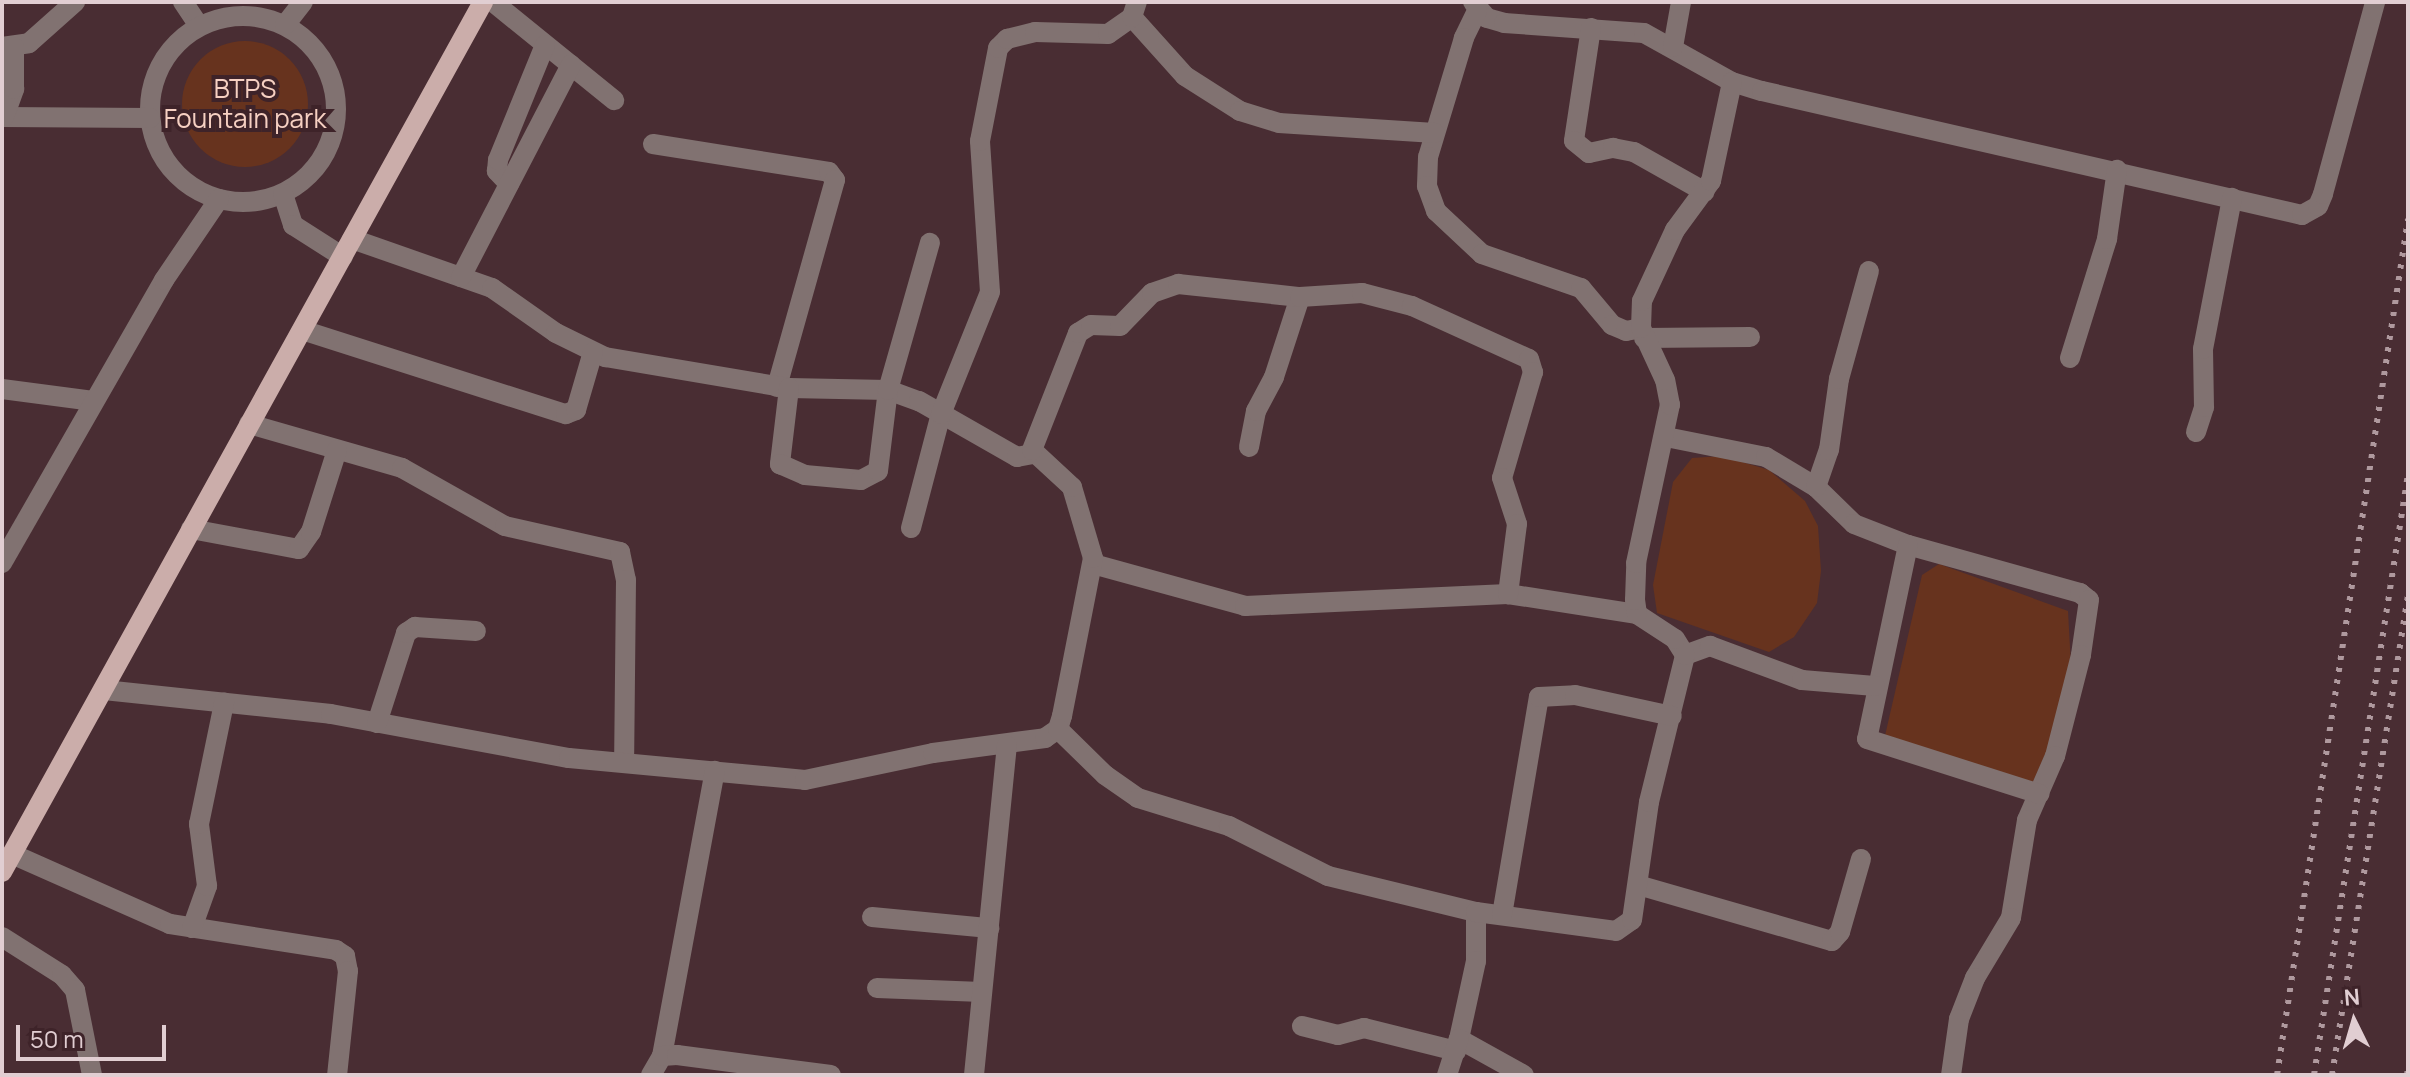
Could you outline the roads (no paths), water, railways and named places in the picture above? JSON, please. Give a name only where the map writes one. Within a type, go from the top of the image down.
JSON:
[{"type":"main road","points":[[2,872],[483,2]]},
{"type":"street","points":[[75,2],[42,34],[8,47],[14,89],[3,117],[150,118]]},
{"type":"street","points":[[183,2],[199,26]]},
{"type":"street","points":[[285,25],[303,2]]},
{"type":"street","points":[[493,2],[614,100]]},
{"type":"street","points":[[1673,47],[1681,2]]},
{"type":"street","points":[[1750,337],[1619,330],[1581,288],[1494,260],[1447,227],[1427,186],[1435,133],[1475,7],[1504,23],[1633,30],[1673,47],[1732,82],[2302,215],[2318,206],[2375,2]]},
{"type":"street","points":[[911,528],[941,414],[990,292],[979,162],[998,48],[1007,39],[1035,32],[1108,34],[1135,10],[1185,76],[1240,111],[1279,123],[1435,133]]},
{"type":"street","points":[[257,16],[285,25],[310,42],[328,67],[336,110],[326,154],[307,177],[283,194],[251,202],[219,199],[193,188],[172,169],[157,145],[150,118],[151,90],[161,65],[177,43],[199,26],[227,17],[257,16]]},
{"type":"street","points":[[1591,28],[1574,141],[1589,153],[1622,148],[1634,152],[1705,192]]},
{"type":"street","points":[[509,184],[497,171],[498,160],[545,45]]},
{"type":"street","points":[[461,277],[571,65]]},
{"type":"street","points":[[1637,614],[1636,563],[1666,437],[1668,392],[1642,333],[1642,301],[1652,273],[1705,192],[1720,158],[1732,82]]},
{"type":"street","points":[[653,144],[829,172],[835,180],[783,388],[780,464],[805,475],[861,480],[878,471],[888,390],[930,243]]},
{"type":"street","points":[[2070,358],[2107,239],[2117,170]]},
{"type":"street","points":[[104,690],[377,723],[569,758],[805,780],[836,777],[933,753],[1007,746],[1045,738],[1058,729],[1093,564],[1079,499],[1063,476],[1032,454],[1017,457],[941,414],[888,390],[783,388],[593,352],[492,288],[347,248],[293,225],[283,194]]},
{"type":"street","points":[[2196,432],[2204,407],[2203,349],[2232,198]]},
{"type":"street","points":[[2,563],[93,401],[219,199]]},
{"type":"street","points":[[1816,487],[1829,450],[1839,379],[1869,271]]},
{"type":"street","points":[[1032,454],[1072,345],[1084,328],[1120,326],[1152,293],[1168,285],[1300,297],[1362,293],[1401,303],[1529,359],[1533,372],[1502,478],[1517,524],[1508,594]]},
{"type":"street","points":[[1249,447],[1256,411],[1274,377],[1300,297]]},
{"type":"street","points":[[302,330],[566,414],[576,410],[593,352]]},
{"type":"street","points":[[2,389],[93,401]]},
{"type":"street","points":[[249,424],[426,478],[505,526],[620,552],[626,580],[624,762]]},
{"type":"street","points":[[1666,437],[1766,457],[1816,487],[1854,524],[1908,545],[2080,593],[2089,600],[2059,742],[2027,820],[2011,918],[1975,978],[1959,1019],[1951,1075]]},
{"type":"street","points":[[191,529],[299,549],[311,532],[337,450]]},
{"type":"street","points":[[1908,545],[1875,686],[1867,739],[2039,794]]},
{"type":"street","points":[[1058,729],[1138,798],[1229,826],[1328,876],[1476,912],[1624,930],[1632,920],[1649,802],[1685,655],[1675,639],[1637,614],[1508,594],[1245,606],[1093,564]]},
{"type":"street","points":[[377,723],[406,633],[415,627],[476,631]]},
{"type":"street","points":[[1685,655],[1710,646],[1771,673],[1875,686]]},
{"type":"street","points":[[1502,915],[1539,697],[1575,695],[1672,716]]},
{"type":"street","points":[[192,928],[207,886],[199,824],[224,703]]},
{"type":"street","points":[[974,1075],[1007,746]]},
{"type":"street","points":[[651,1075],[662,1056],[715,771]]},
{"type":"street","points":[[12,854],[170,924],[319,945],[345,956],[348,971],[337,1075]]},
{"type":"street","points":[[1638,885],[1832,941],[1840,932],[1861,859]]},
{"type":"street","points":[[1447,1075],[1458,1045],[1476,961],[1476,912]]},
{"type":"street","points":[[872,917],[989,928]]},
{"type":"street","points":[[2,937],[62,975],[75,990],[92,1075]]},
{"type":"street","points":[[877,988],[982,992]]},
{"type":"street","points":[[1302,1026],[1338,1035],[1371,1029],[1458,1045],[1524,1075]]},
{"type":"street","points":[[662,1056],[831,1075]]},
{"type":"railway","points":[[2277,1075],[2408,219]]},
{"type":"railway","points":[[2314,1075],[2408,474]]},
{"type":"railway","points":[[2332,1075],[2408,595]]},
{"type":"railway","points":[[2407,1075],[2408,1068]]},
{"type":"park label","name":"BTPS Fountain park","points":[[245,104]]}]
